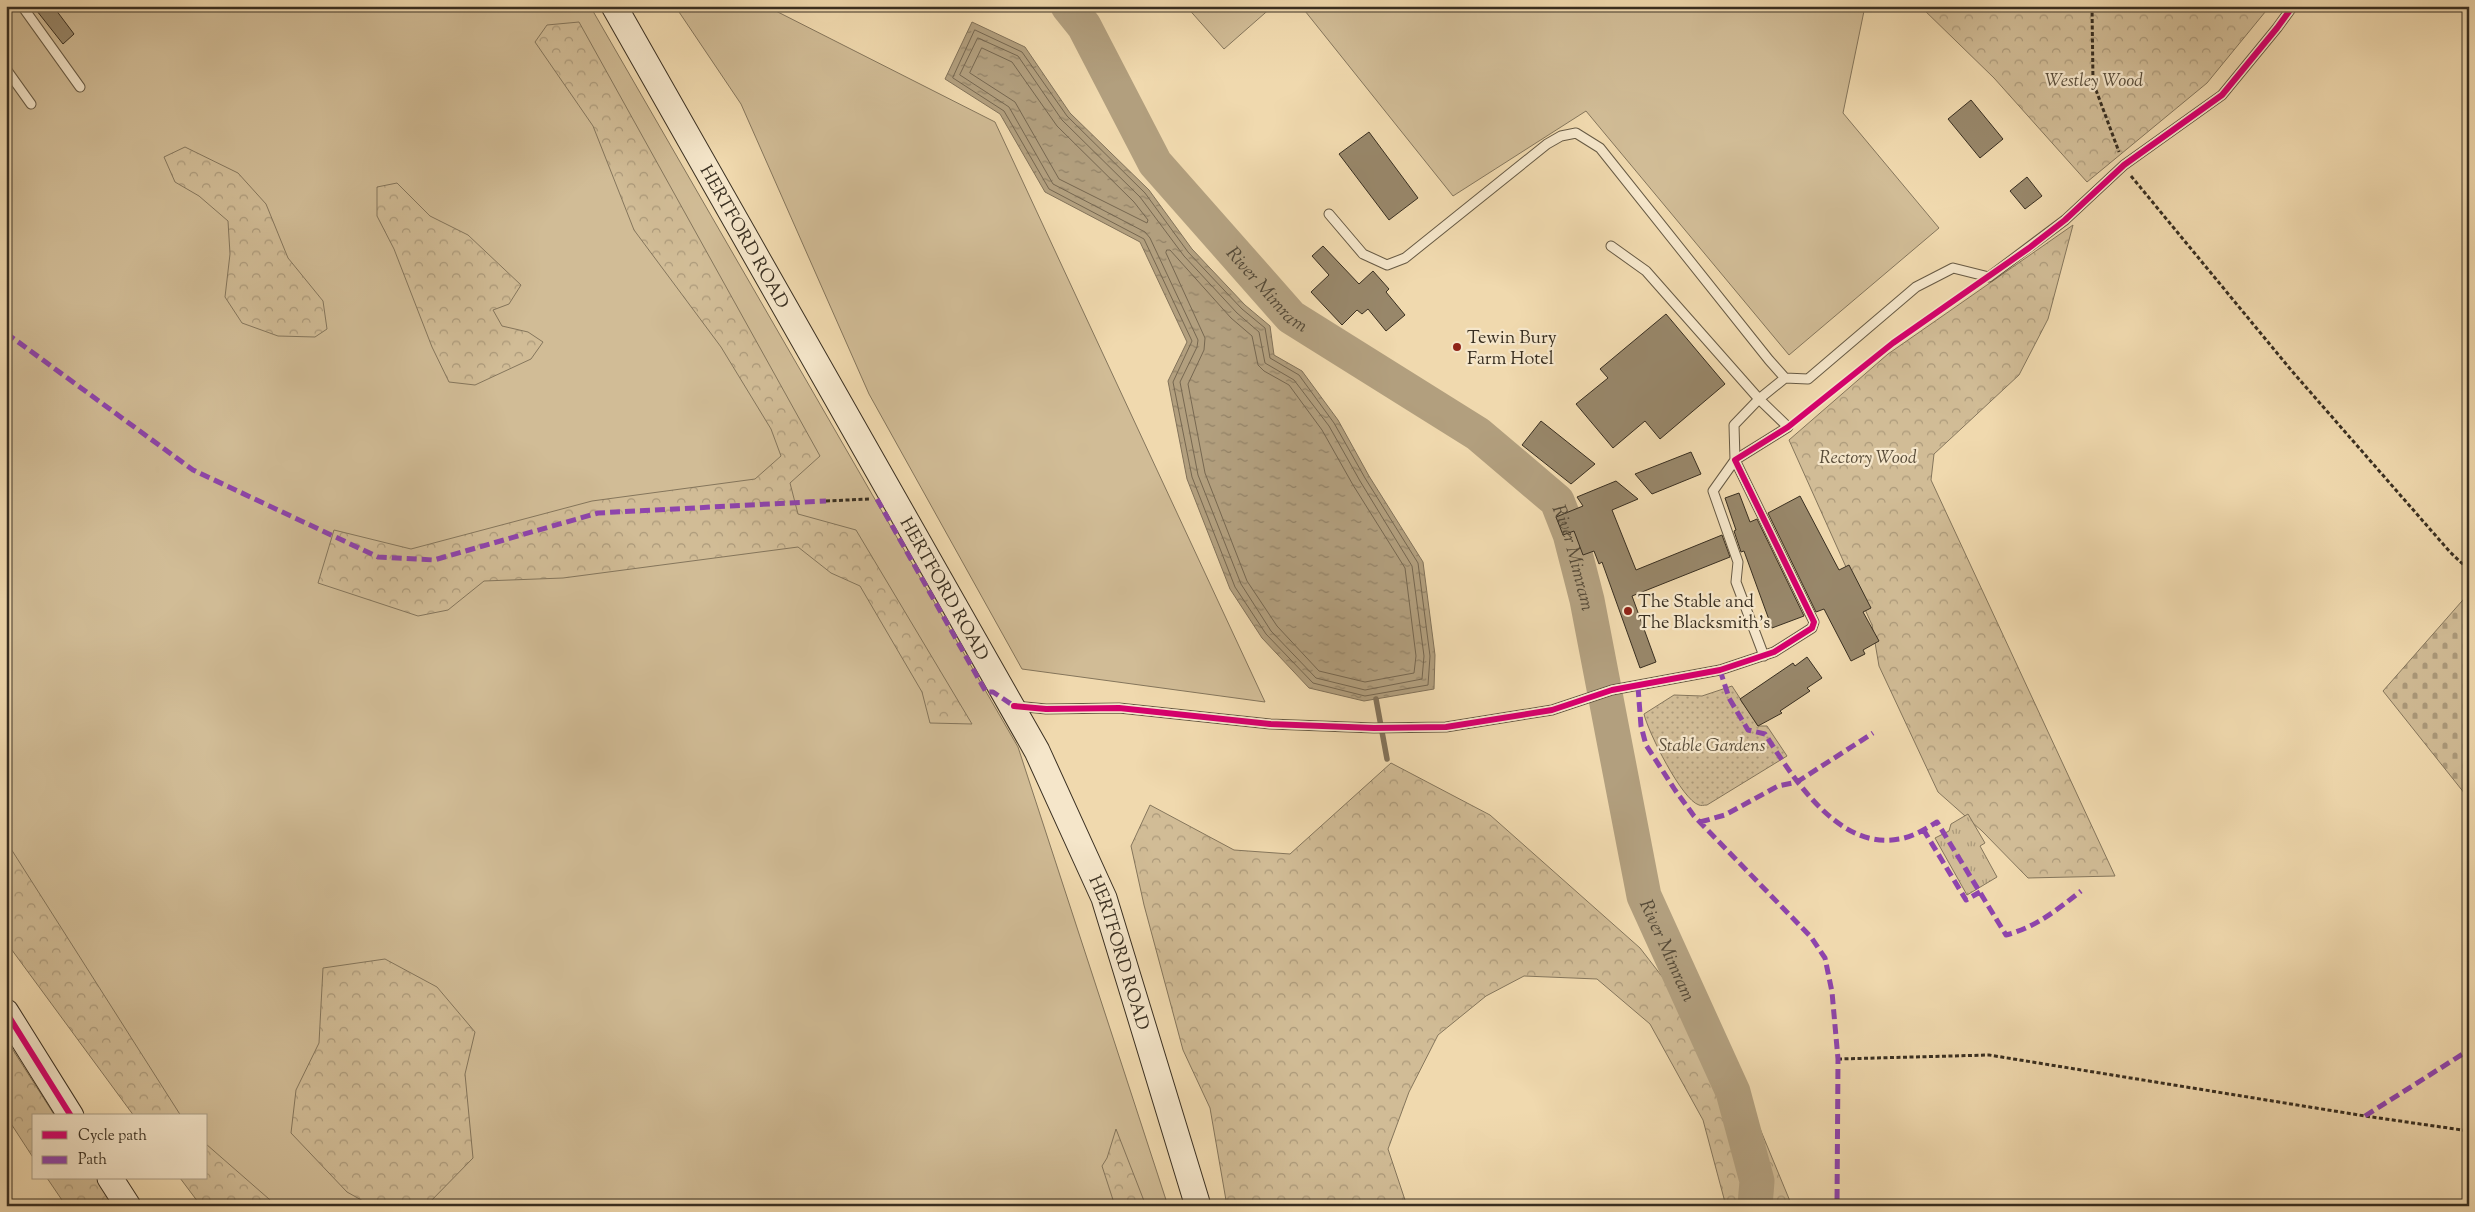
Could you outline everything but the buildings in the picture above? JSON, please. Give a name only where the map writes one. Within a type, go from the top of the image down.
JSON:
[{"type":"main road","name":"HERTFORD ROAD","points":[[614,6],[741,227],[892,498],[1014,706],[1037,752],[1104,898],[1198,1206]]},
{"type":"main road","points":[[6,1012],[70,1114]]},
{"type":"main road","points":[[111,1180],[128,1206]]},
{"type":"lane","points":[[22,6],[80,87]]},
{"type":"lane","points":[[1014,706],[1046,709],[1118,708],[1270,724],[1374,728],[1446,727],[1552,710],[1612,690],[1720,670],[1764,656],[1812,628],[1814,622],[1735,460],[1734,425],[1759,399],[1785,378],[1808,379],[1916,287],[1952,268],[1989,277],[2065,220],[2124,165],[2222,95],[2293,6]]},
{"type":"lane","points":[[6,69],[31,104]]},
{"type":"lane","points":[[1329,214],[1363,254],[1387,265],[1405,258],[1547,144],[1561,136],[1576,132],[1600,148],[1768,360],[1785,378]]},
{"type":"lane","points":[[1611,246],[1646,271],[1759,399],[1788,427],[1735,460],[1713,491],[1738,562],[1736,582],[1764,656]]},
{"type":"path","points":[[2092,6],[2093,82],[2124,165],[2292,370],[2450,552],[2469,570]]},
{"type":"path","points":[[826,501],[892,498]]},
{"type":"path","points":[[1838,1060],[1989,1055],[2469,1131]]},
{"type":"green space","points":[[6,6],[590,6],[1018,747],[1168,1206],[220,1206],[207,1180],[208,1114],[162,1114],[6,868]]},
{"type":"green space","points":[[675,6],[766,6],[995,122],[1265,702],[1022,669],[869,394],[741,104]]},
{"type":"green space","points":[[1186,6],[1273,6],[1224,49]]},
{"type":"green space","points":[[1301,6],[1861,6],[1864,11],[1843,113],[1939,228],[1789,355],[1586,111],[1453,196]]},
{"type":"green space","name":"Westley Wood","points":[[1920,6],[2270,6],[2207,83],[2087,182],[1994,78]]},
{"type":"green space","points":[[579,22],[820,456],[790,483],[798,514],[856,530],[972,724],[930,723],[922,692],[860,586],[831,573],[798,547],[563,578],[484,581],[448,610],[418,616],[318,583],[334,530],[411,549],[592,501],[755,479],[781,456],[771,429],[721,347],[634,230],[593,126],[535,42],[547,25]]},
{"type":"green space","points":[[185,147],[238,173],[266,204],[288,258],[323,301],[327,329],[315,337],[278,336],[242,323],[225,297],[230,254],[228,221],[199,196],[175,182],[164,157]]},
{"type":"green space","points":[[397,183],[430,216],[468,235],[521,285],[509,304],[493,310],[502,326],[528,332],[543,342],[531,359],[475,385],[449,382],[432,347],[394,249],[377,216],[377,187]]},
{"type":"green space","name":"Rectory Wood","points":[[2073,225],[2048,319],[2019,375],[1934,454],[1931,480],[2115,876],[2028,878],[1982,831],[1938,792],[1879,666],[1872,625],[1789,440],[1888,354]]},
{"type":"green space","points":[[2469,593],[2469,799],[2383,691]]},
{"type":"green space","name":"Stable Gardens","points":[[1732,686],[1758,726],[1767,726],[1787,756],[1707,805],[1700,805],[1692,800],[1675,779],[1659,749],[1644,714],[1674,695],[1702,696]]},
{"type":"green space","points":[[1391,763],[1490,815],[1640,948],[1737,1073],[1792,1206],[1726,1206],[1703,1120],[1650,1024],[1597,979],[1524,976],[1486,996],[1438,1035],[1409,1092],[1388,1149],[1407,1206],[1227,1206],[1210,1108],[1183,1050],[1144,905],[1131,846],[1150,805],[1234,850],[1290,854]]},
{"type":"green space","points":[[1968,814],[1985,843],[1980,846],[1997,877],[1967,895],[1935,838],[1949,831],[1951,824]]},
{"type":"green space","points":[[6,841],[180,1114],[133,1114],[6,942]]},
{"type":"green space","points":[[385,959],[437,987],[475,1032],[465,1074],[473,1158],[426,1206],[372,1206],[347,1192],[291,1133],[296,1090],[319,1043],[323,968]]},
{"type":"green space","points":[[6,1039],[54,1114],[32,1114],[32,1156],[6,1116]]},
{"type":"green space","points":[[1116,1129],[1146,1206],[1115,1206],[1102,1166],[1107,1158]]},
{"type":"green space","points":[[208,1146],[277,1206],[201,1206],[182,1180],[208,1180]]},
{"type":"green space","points":[[48,1180],[98,1180],[115,1206],[66,1206]]},
{"type":"water","points":[[972,22],[1025,47],[1070,113],[1149,190],[1192,249],[1245,305],[1270,326],[1274,355],[1302,371],[1338,420],[1369,476],[1423,562],[1435,655],[1434,689],[1364,701],[1309,688],[1262,638],[1230,589],[1187,479],[1168,381],[1187,342],[1140,242],[1045,192],[1000,114],[945,79]]},
{"type":"waterway","name":"River Mimram","points":[[1068,6],[1084,26],[1155,163],[1291,317],[1478,434],[1557,501],[1570,534],[1587,600],[1644,896],[1733,1092],[1757,1181],[1755,1206]]},
{"type":"waterway","points":[[1376,699],[1387,759]]},
{"type":"marked path","points":[[6,333],[193,470],[378,557],[434,560],[598,513],[826,501]]},
{"type":"marked path","points":[[877,499],[986,692],[993,692],[1014,706]]},
{"type":"marked path","points":[[1720,670],[1729,698],[1748,730],[1765,734],[1803,789],[1819,807],[1837,822],[1856,834],[1877,840],[1904,838],[1937,822],[2006,935],[2037,923],[2081,891]]},
{"type":"marked path","points":[[1638,687],[1641,726],[1646,745],[1675,790],[1694,816],[1811,937],[1825,958],[1832,992],[1838,1059],[1837,1206]]},
{"type":"marked path","points":[[1700,822],[1725,815],[1778,786],[1797,782],[1873,733]]},
{"type":"marked path","points":[[1923,829],[1966,900],[1980,892]]},
{"type":"marked path","points":[[2365,1116],[2469,1050]]},
{"type":"cycle path","points":[[1014,706],[1046,709],[1119,708],[1270,724],[1374,728],[1446,727],[1552,710],[1612,690],[1720,670],[1774,652],[1812,628],[1814,622],[1735,460],[1788,427],[1893,343],[2029,248],[2065,220],[2124,165],[2222,95],[2293,6]]},
{"type":"cycle path","points":[[6,1012],[70,1114]]},
{"type":"place","name":"Tewin Bury Farm Hotel","points":[[1457,347]]},
{"type":"place","name":"The Stable and The Blacksmith's","points":[[1628,611]]}]
